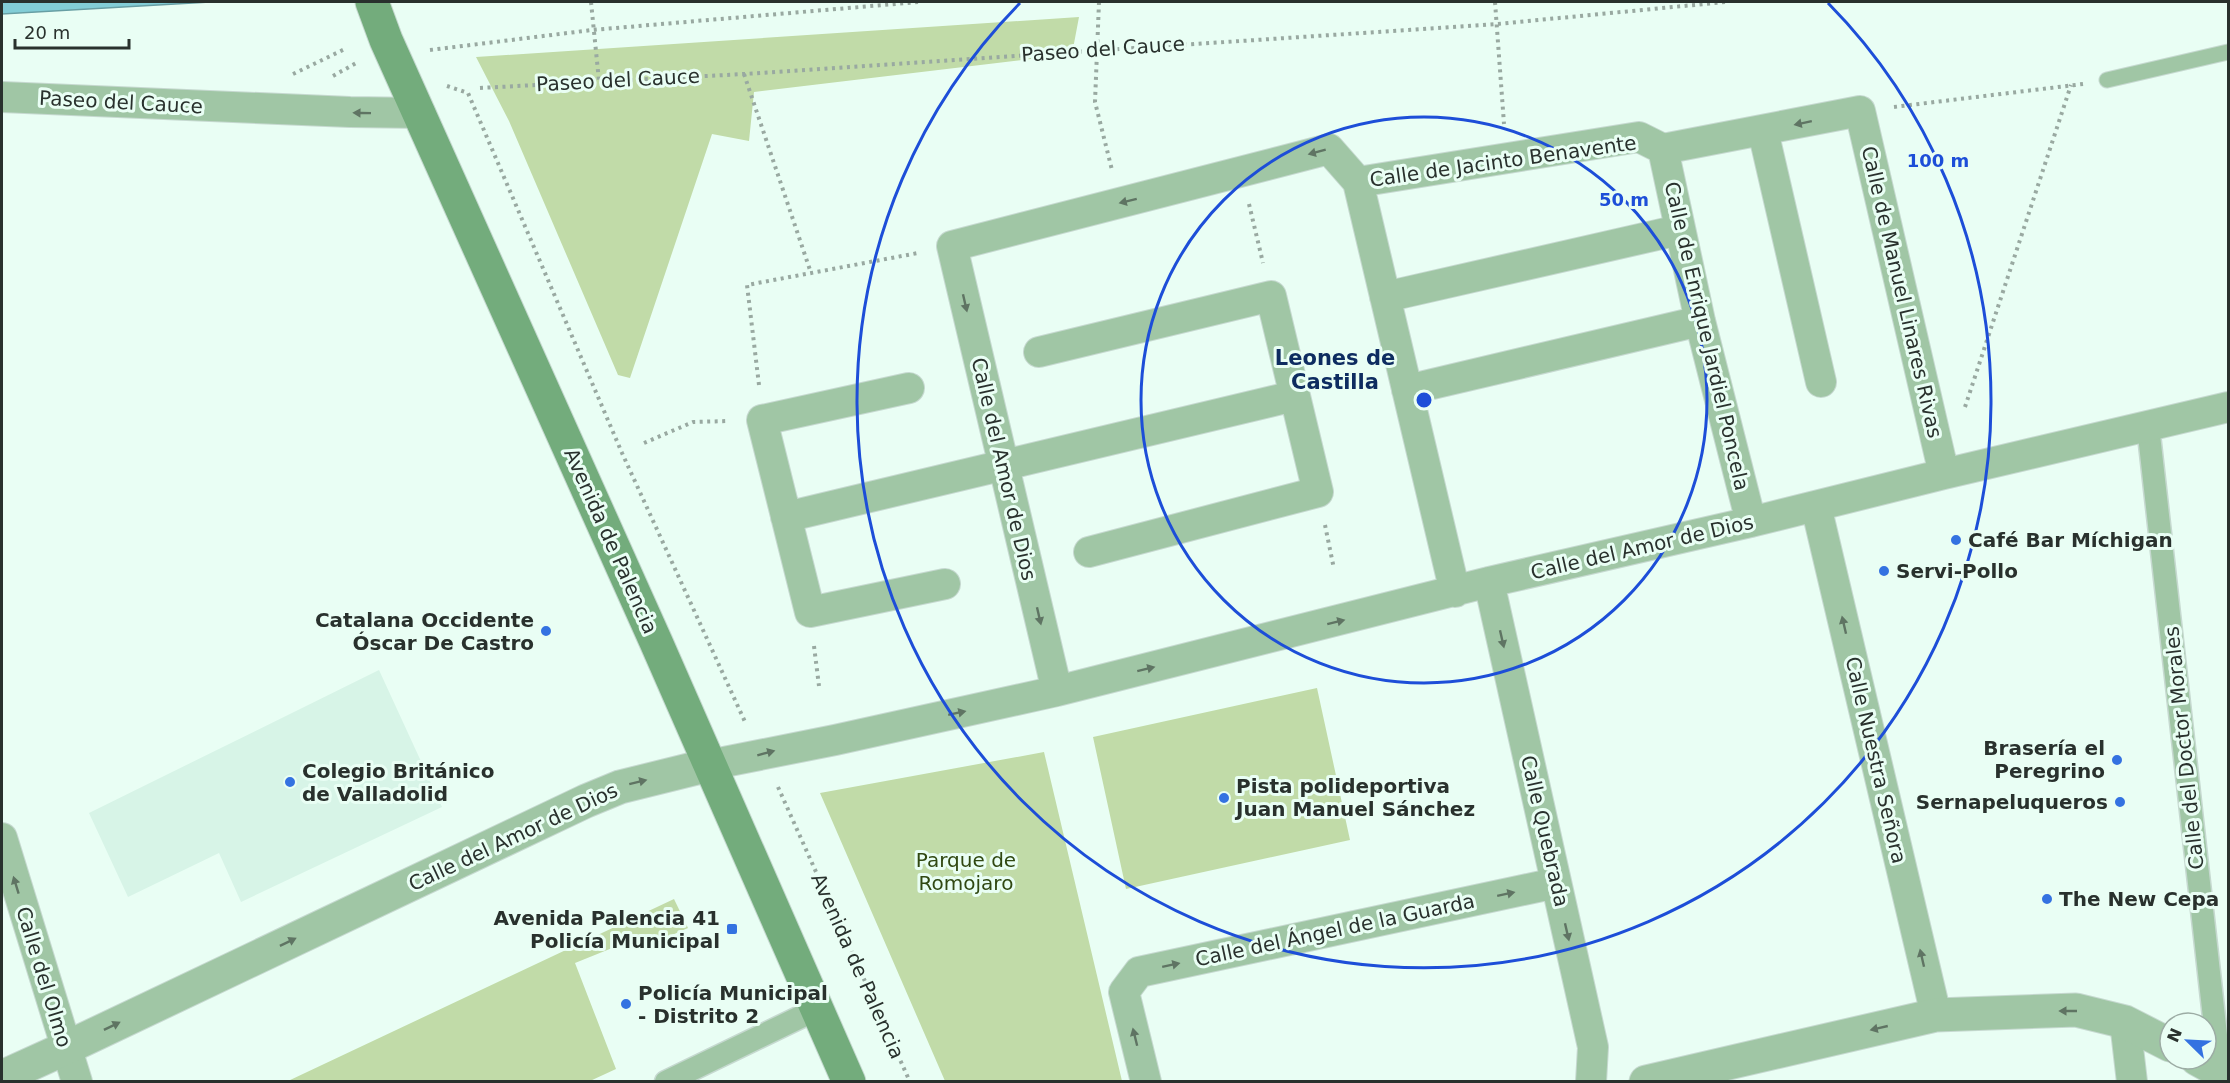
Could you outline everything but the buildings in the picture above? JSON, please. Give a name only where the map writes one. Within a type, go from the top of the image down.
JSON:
[{"type":"main road","name":"Avenida de Palencia","points":[[372,2],[386,40],[849,1082]]},
{"type":"street","name":"Paseo del Cauce","points":[[2,97],[339,112],[420,113]]},
{"type":"street","name":"Calle de Jacinto Benavente","points":[[952,246],[1329,149],[1358,182],[1639,137],[1663,149],[1860,111]]},
{"type":"street","name":"Calle de Manuel Linares Rivas","points":[[1860,111],[1944,474]]},
{"type":"street","points":[[1763,131],[1821,382]]},
{"type":"street","name":"Calle de Enrique Jardiel Poncela","points":[[1663,149],[1700,321],[1751,522]]},
{"type":"street","points":[[1358,182],[1455,592]]},
{"type":"street","points":[[1385,297],[1679,230]]},
{"type":"street","name":"Calle del Amor de Dios","points":[[952,246],[1057,691]]},
{"type":"street","points":[[1039,352],[1270,296],[1318,492],[1089,552]]},
{"type":"street","points":[[1407,390],[1700,321]]},
{"type":"street","points":[[909,388],[762,420],[810,612],[945,584]]},
{"type":"street","points":[[786,517],[1294,396]]},
{"type":"street","name":"Calle del Amor de Dios","points":[[2,1077],[620,787],[708,765],[835,740],[1057,691],[1489,582],[1751,522],[2229,407]]},
{"type":"street","name":"Calle del Doctor Morales","points":[[2148,426],[2209,1011]]},
{"type":"street","name":"Calle Nuestra Señora","points":[[1816,506],[1936,1015]]},
{"type":"street","name":"Calle Quebrada","points":[[1489,582],[1593,1047],[1591,1082]]},
{"type":"street","name":"Calle del Olmo","points":[[2,838],[77,1082]]},
{"type":"street","name":"Calle del Ángel de la Guarda","points":[[1146,1082],[1124,992],[1139,972],[1556,883]]},
{"type":"street","points":[[666,1082],[817,1009]]},
{"type":"street","points":[[1646,1082],[1936,1015],[2076,1010],[2125,1022],[2158,1039]]},
{"type":"street","points":[[2125,1022],[2132,1082]]},
{"type":"lane","points":[[2107,81],[2229,52]]},
{"type":"path","points":[[591,2],[592,30],[599,81]]},
{"type":"path","points":[[424,51],[592,30],[918,2]]},
{"type":"path","points":[[1099,2],[1095,102],[1121,203]]},
{"type":"path","points":[[1496,2],[1506,158]]},
{"type":"path","name":"Paseo del Cauce","points":[[480,88],[744,74],[1497,24],[1725,2]]},
{"type":"path","points":[[744,74],[811,273]]},
{"type":"path","points":[[1860,111],[2107,81]]},
{"type":"path","points":[[443,82],[449,88],[468,93],[622,453],[750,731]]},
{"type":"path","points":[[1962,418],[2070,85]]},
{"type":"path","points":[[1241,172],[1270,296]]},
{"type":"path","points":[[645,443],[693,422],[762,420],[747,285],[952,246]]},
{"type":"path","points":[[1318,492],[1334,569]]},
{"type":"path","name":"Avenida de Palencia","points":[[777,785],[910,1082]]},
{"type":"shaded area","name":"Colegio Británico de Valladolid","points":[[379,670],[442,807],[241,902],[219,853],[128,897],[89,813]]},
{"type":"green space","points":[[1079,17],[1072,54],[754,92],[749,141],[712,134],[630,378],[618,375],[509,121],[476,57]]},
{"type":"green space","name":"Pista polideportiva Juan Manuel Sánchez","points":[[1317,688],[1350,840],[1126,889],[1093,737]]},
{"type":"green space","name":"Parque de Romojaro","points":[[1044,752],[1122,1081],[945,1081],[820,793]]},
{"type":"green space","points":[[674,899],[688,928],[647,946],[642,936],[575,963],[616,1069],[590,1081],[288,1081]]},
{"type":"water","points":[[2,2],[210,2],[2,14]]},
{"type":"place","name":"Café Bar Míchigan","points":[[1956,540]]},
{"type":"place","name":"Servi-Pollo","points":[[1884,571]]},
{"type":"place","name":"Catalana Occidente Óscar De Castro","points":[[546,631]]},
{"type":"place","name":"Brasería el Peregrino","points":[[2117,760]]},
{"type":"place","name":"Colegio Británico de Valladolid","points":[[290,782]]},
{"type":"place","name":"Pista polideportiva Juan Manuel Sánchez","points":[[1224,798]]},
{"type":"place","name":"Sernapeluqueros","points":[[2120,802]]},
{"type":"place","name":"The New Cepa","points":[[2047,899]]},
{"type":"place","name":"Avenida Palencia 41 Policía Municipal","points":[[732,929]]},
{"type":"place","name":"Policía Municipal - Distrito 2","points":[[626,1004]]},
{"type":"district","name":"Leones de Castilla","points":[[1335,370]]}]
